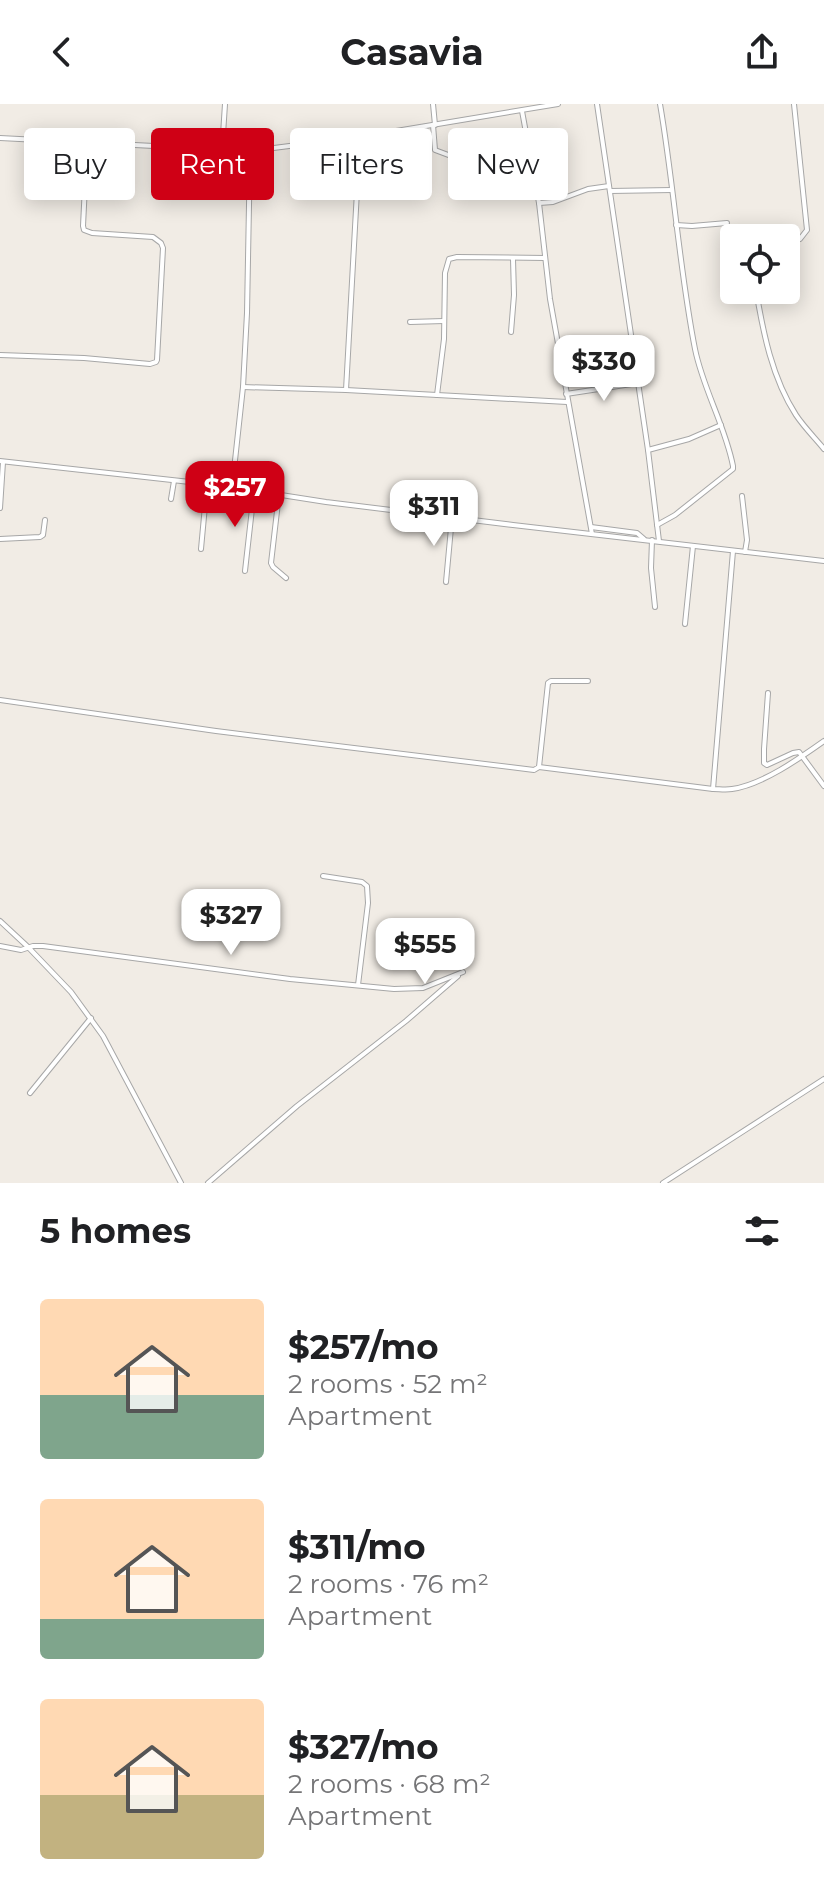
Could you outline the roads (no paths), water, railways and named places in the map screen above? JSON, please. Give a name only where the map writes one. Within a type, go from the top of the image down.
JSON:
[{"type":"street","points":[[223,128],[225,104]]},
{"type":"street","points":[[433,104],[435,150],[448,155]]},
{"type":"street","points":[[416,128],[558,104]]},
{"type":"street","points":[[597,104],[659,542]]},
{"type":"street","points":[[657,525],[675,515],[733,469],[725,432],[698,363],[660,104]]},
{"type":"street","points":[[794,104],[807,230],[800,239]]},
{"type":"street","points":[[522,111],[539,203],[567,402],[592,534]]},
{"type":"street","points":[[0,138],[24,140]]},
{"type":"street","points":[[539,203],[553,202],[588,189],[672,190]]},
{"type":"street","points":[[0,355],[156,362],[164,257],[161,243],[153,237],[84,230],[84,200]]},
{"type":"street","points":[[201,549],[206,495],[231,491],[233,488],[243,387],[249,200]]},
{"type":"street","points":[[346,390],[357,200]]},
{"type":"street","points":[[676,225],[727,223]]},
{"type":"street","points":[[437,395],[445,273],[449,259],[545,258]]},
{"type":"street","points":[[511,332],[513,259]]},
{"type":"street","points":[[758,304],[772,363],[784,393],[796,414],[824,449]]},
{"type":"street","points":[[410,322],[444,321]]},
{"type":"street","points":[[566,394],[638,383]]},
{"type":"street","points":[[243,387],[567,402]]},
{"type":"street","points":[[648,450],[689,439],[721,425]]},
{"type":"street","points":[[0,508],[1,462],[824,561]]},
{"type":"street","points":[[171,499],[174,481]]},
{"type":"street","points":[[245,571],[254,491]]},
{"type":"street","points":[[279,494],[271,563],[286,578]]},
{"type":"street","points":[[742,496],[747,540],[745,552]]},
{"type":"street","points":[[446,582],[452,517]]},
{"type":"street","points":[[0,539],[40,537],[45,520]]},
{"type":"street","points":[[591,527],[637,533],[644,539]]},
{"type":"street","points":[[652,540],[655,607]]},
{"type":"street","points":[[685,624],[693,546]]},
{"type":"street","points":[[713,789],[733,551]]},
{"type":"street","points":[[539,767],[548,683],[588,681]]},
{"type":"street","points":[[768,693],[764,763],[767,765],[799,752],[824,786]]},
{"type":"street","points":[[0,700],[216,731],[713,789],[734,789],[758,781],[824,741]]},
{"type":"street","points":[[323,876],[362,882],[367,886],[368,903],[358,985]]},
{"type":"street","points":[[0,921],[71,992],[91,1018],[181,1183]]},
{"type":"street","points":[[0,946],[21,950],[43,946],[290,979],[394,989],[423,988],[463,972],[297,1106],[208,1183]]},
{"type":"street","points":[[30,1093],[91,1018]]},
{"type":"street","points":[[663,1183],[824,1079]]}]
